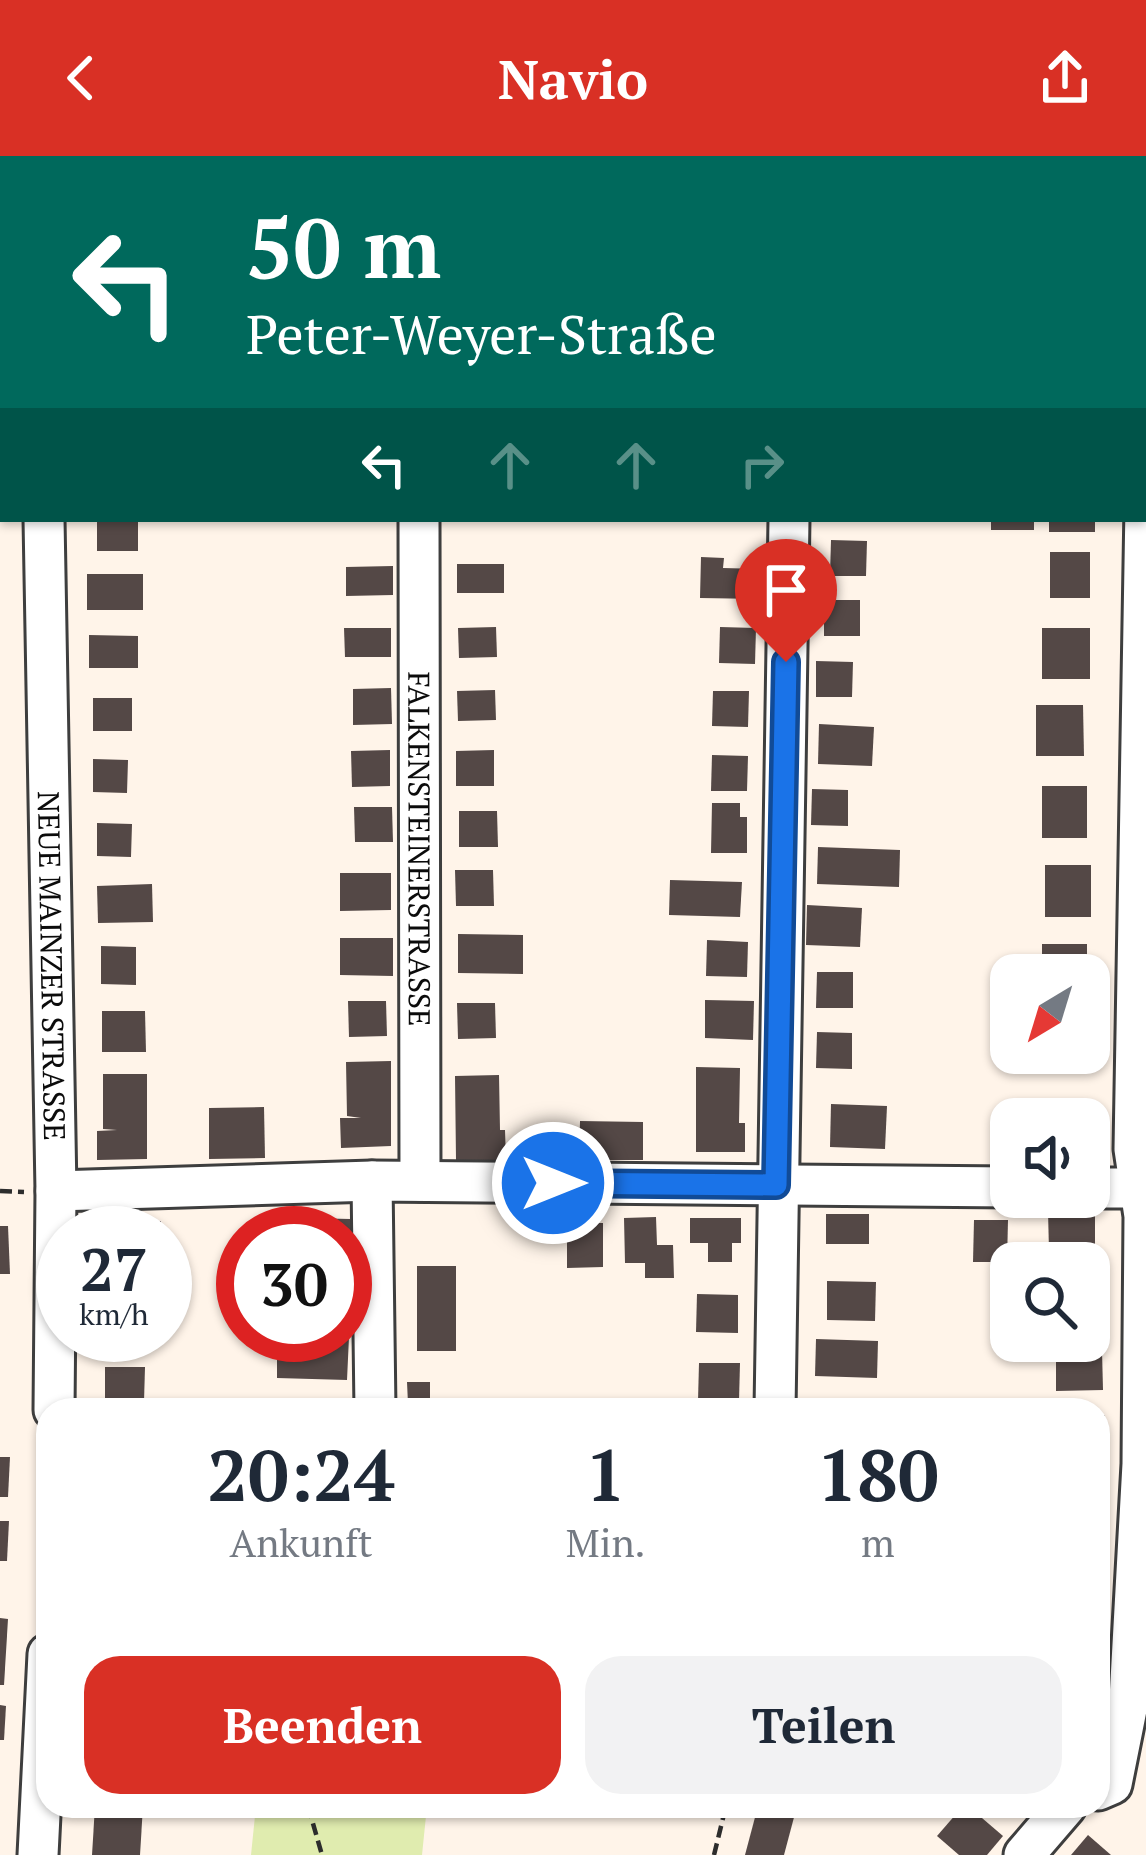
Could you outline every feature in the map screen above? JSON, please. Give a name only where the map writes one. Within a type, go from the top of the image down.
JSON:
[{"type":"street","name":"NEUE MAINZER STRASSE","points":[[44,522],[44,1191],[53,1398]]},
{"type":"street","name":"FALKENSTEINERSTRASSE","points":[[419,522],[420,1181]]},
{"type":"street","points":[[775,1398],[789,522]]},
{"type":"street","points":[[1110,1785],[1129,1699],[1142,1464],[1144,1216],[1133,1149],[1144,522]]},
{"type":"street","points":[[44,1191],[372,1181],[990,1187]]},
{"type":"street","points":[[372,1181],[375,1398]]},
{"type":"street","points":[[1110,1188],[1142,1188]]},
{"type":"street","points":[[38,1855],[40,1818]]},
{"type":"street","points":[[1024,1855],[1056,1818]]},
{"type":"path","points":[[0,1191],[44,1191]]},
{"type":"path","points":[[311,1818],[322,1855]]},
{"type":"path","points":[[714,1855],[723,1818]]},
{"type":"green space","points":[[255,1818],[426,1818],[422,1855],[251,1855]]},
{"type":"building","points":[[97,522],[138,522],[138,551],[97,551]]},
{"type":"building","points":[[991,522],[1034,522],[1034,530],[991,530]]},
{"type":"building","points":[[1049,522],[1095,522],[1095,532],[1049,532]]},
{"type":"building","points":[[831,540],[867,541],[866,576],[830,576]]},
{"type":"building","points":[[1050,552],[1090,552],[1090,598],[1050,598]]},
{"type":"building","points":[[701,557],[724,558],[723,568],[761,569],[761,599],[700,598]]},
{"type":"building","points":[[457,564],[504,564],[504,593],[457,593]]},
{"type":"building","points":[[393,566],[393,595],[346,596],[346,567]]},
{"type":"building","points":[[87,574],[143,574],[143,610],[87,610]]},
{"type":"building","points":[[824,600],[860,600],[860,636],[824,636]]},
{"type":"building","points":[[496,627],[497,657],[459,658],[458,628]]},
{"type":"building","points":[[720,627],[756,628],[755,664],[719,663]]},
{"type":"building","points":[[344,628],[391,628],[391,657],[345,657]]},
{"type":"building","points":[[1042,628],[1090,628],[1090,679],[1042,679]]},
{"type":"building","points":[[89,635],[138,636],[138,668],[89,668]]},
{"type":"building","points":[[816,661],[853,662],[852,697],[816,697]]},
{"type":"building","points":[[391,688],[392,724],[353,725],[353,689]]},
{"type":"building","points":[[495,690],[496,720],[458,721],[457,691]]},
{"type":"building","points":[[713,691],[749,691],[748,727],[712,726]]},
{"type":"building","points":[[93,698],[132,698],[132,731],[93,731]]},
{"type":"building","points":[[1036,705],[1083,705],[1084,756],[1036,756]]},
{"type":"building","points":[[819,724],[874,727],[872,766],[818,764]]},
{"type":"building","points":[[390,750],[390,786],[352,787],[351,751]]},
{"type":"building","points":[[494,750],[494,786],[456,786],[456,751]]},
{"type":"building","points":[[712,755],[748,756],[747,791],[711,791]]},
{"type":"building","points":[[93,759],[128,760],[127,793],[93,792]]},
{"type":"building","points":[[1042,786],[1087,786],[1087,838],[1042,838]]},
{"type":"building","points":[[812,789],[848,790],[848,826],[811,825]]},
{"type":"building","points":[[712,803],[740,803],[740,817],[747,817],[747,853],[711,853]]},
{"type":"building","points":[[354,807],[392,807],[393,842],[355,842]]},
{"type":"building","points":[[459,811],[497,811],[498,847],[459,847]]},
{"type":"building","points":[[97,823],[132,824],[131,857],[97,856]]},
{"type":"building","points":[[818,847],[900,850],[899,887],[817,884]]},
{"type":"building","points":[[1045,865],[1091,865],[1091,917],[1045,917]]},
{"type":"building","points":[[455,870],[493,870],[494,906],[456,906]]},
{"type":"building","points":[[340,873],[391,873],[391,910],[340,911]]},
{"type":"building","points":[[670,880],[742,882],[740,917],[669,915]]},
{"type":"building","points":[[152,884],[153,922],[98,923],[97,886]]},
{"type":"building","points":[[807,905],[862,908],[860,947],[806,945]]},
{"type":"building","points":[[458,934],[523,935],[523,974],[458,973]]},
{"type":"building","points":[[340,938],[393,938],[393,976],[340,975]]},
{"type":"building","points":[[707,940],[748,942],[747,977],[706,976]]},
{"type":"building","points":[[1042,944],[1087,944],[1087,954],[1042,954]]},
{"type":"building","points":[[101,946],[136,947],[136,985],[101,984]]},
{"type":"building","points":[[817,972],[853,972],[853,1008],[816,1008]]},
{"type":"building","points":[[705,1000],[754,1001],[753,1040],[705,1038]]},
{"type":"building","points":[[348,1001],[386,1001],[387,1036],[349,1037]]},
{"type":"building","points":[[457,1003],[495,1003],[496,1038],[458,1039]]},
{"type":"building","points":[[102,1011],[145,1011],[146,1052],[102,1052]]},
{"type":"building","points":[[817,1032],[852,1033],[852,1069],[816,1068]]},
{"type":"building","points":[[391,1061],[391,1146],[341,1148],[340,1118],[361,1118],[347,1116],[346,1062]]},
{"type":"building","points":[[696,1067],[740,1068],[739,1123],[745,1123],[745,1152],[696,1152]]},
{"type":"building","points":[[103,1074],[147,1074],[147,1159],[97,1160],[97,1131],[117,1130],[103,1129]]},
{"type":"building","points":[[499,1075],[506,1160],[456,1160],[455,1076]]},
{"type":"building","points":[[831,1104],[887,1106],[885,1149],[830,1147]]},
{"type":"building","points":[[264,1107],[265,1158],[209,1159],[209,1108]]},
{"type":"building","points":[[580,1121],[643,1122],[643,1160],[579,1160]]},
{"type":"building","points":[[826,1214],[869,1214],[869,1244],[826,1244]]},
{"type":"building","points":[[656,1217],[657,1245],[673,1245],[674,1278],[645,1278],[645,1263],[625,1263],[624,1218]]},
{"type":"building","points":[[690,1218],[741,1218],[741,1243],[732,1243],[732,1262],[708,1262],[708,1243],[690,1243]]},
{"type":"building","points":[[1048,1218],[1095,1218],[1095,1242],[1049,1242]]},
{"type":"building","points":[[974,1220],[1008,1220],[1007,1242],[990,1242],[990,1262],[973,1262]]},
{"type":"building","points":[[567,1223],[603,1223],[603,1267],[567,1268]]},
{"type":"building","points":[[0,1226],[8,1226],[10,1274],[0,1274]]},
{"type":"building","points":[[417,1266],[456,1266],[456,1351],[417,1351]]},
{"type":"building","points":[[827,1281],[876,1282],[875,1321],[827,1320]]},
{"type":"building","points":[[697,1294],[738,1295],[738,1333],[696,1332]]},
{"type":"building","points":[[816,1339],[878,1341],[877,1378],[815,1376]]},
{"type":"building","points":[[277,1362],[348,1362],[347,1380],[277,1378]]},
{"type":"building","points":[[1056,1362],[1102,1362],[1103,1390],[1056,1391]]},
{"type":"building","points":[[699,1363],[740,1363],[739,1398],[698,1398]]},
{"type":"building","points":[[105,1367],[145,1367],[144,1398],[105,1398]]},
{"type":"building","points":[[407,1382],[430,1382],[430,1398],[408,1398]]},
{"type":"building","points":[[0,1457],[10,1457],[8,1497],[0,1497]]},
{"type":"building","points":[[0,1521],[9,1521],[7,1561],[0,1561]]},
{"type":"building","points":[[0,1618],[8,1619],[4,1685],[0,1685]]},
{"type":"building","points":[[0,1705],[6,1706],[4,1740],[0,1740]]},
{"type":"building","points":[[94,1818],[142,1818],[140,1855],[92,1855]]},
{"type":"building","points":[[755,1818],[794,1818],[784,1855],[745,1855]]},
{"type":"building","points":[[953,1818],[982,1818],[1003,1836],[987,1855],[959,1855],[937,1836]]},
{"type":"building","points":[[1088,1835],[1111,1855],[1071,1855]]},
{"type":"route","points":[[553,1183],[776,1185],[786,662]]}]
